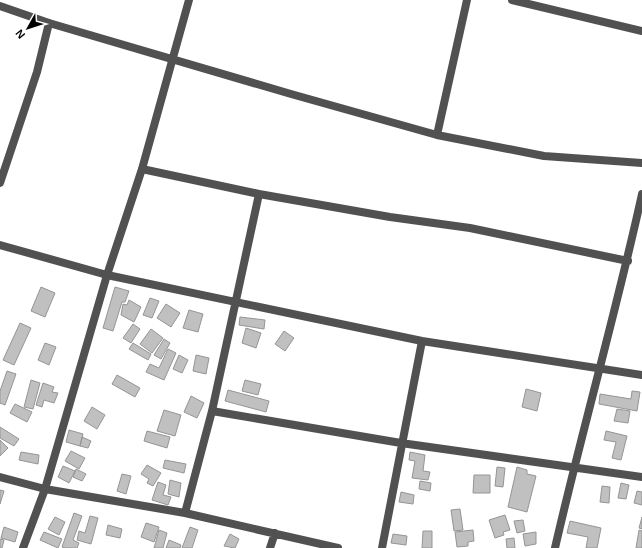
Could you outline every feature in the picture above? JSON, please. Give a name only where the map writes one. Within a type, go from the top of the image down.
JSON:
[{"type":"street","points":[[23,548],[45,489],[107,275],[142,169],[189,0]]},
{"type":"street","points":[[437,135],[467,0]]},
{"type":"street","points":[[512,0],[642,31]]},
{"type":"street","points":[[0,6],[49,23],[437,135],[544,156],[642,163]]},
{"type":"street","points":[[0,183],[37,72],[49,23]]},
{"type":"street","points":[[142,169],[260,194],[390,217],[470,228],[628,261]]},
{"type":"street","points":[[185,513],[212,411],[260,194]]},
{"type":"street","points":[[555,548],[573,468],[628,261],[642,194]]},
{"type":"street","points":[[0,246],[107,275],[422,341],[642,375]]},
{"type":"street","points":[[382,548],[422,341]]},
{"type":"street","points":[[212,411],[402,443],[573,468],[642,476]]},
{"type":"street","points":[[0,477],[45,489],[185,513],[338,548]]},
{"type":"street","points":[[270,548],[275,533]]},
{"type":"building","points":[[41,287],[55,293],[45,317],[31,311]]},
{"type":"building","points":[[115,287],[129,291],[125,302],[122,302],[113,331],[103,328]]},
{"type":"building","points":[[150,298],[159,301],[152,318],[143,315]]},
{"type":"building","points":[[129,300],[141,307],[134,322],[121,315],[123,304],[127,305]]},
{"type":"building","points":[[166,304],[180,313],[171,327],[157,318]]},
{"type":"building","points":[[189,310],[203,314],[198,332],[183,328]]},
{"type":"building","points":[[240,317],[265,320],[264,329],[239,325]]},
{"type":"building","points":[[20,323],[31,328],[14,365],[3,360]]},
{"type":"building","points":[[133,324],[140,329],[131,343],[123,338]]},
{"type":"building","points":[[246,328],[261,333],[256,348],[242,343]]},
{"type":"building","points":[[151,329],[163,338],[152,353],[140,344]]},
{"type":"building","points":[[284,331],[294,338],[285,351],[275,344]]},
{"type":"building","points":[[164,339],[170,343],[161,359],[154,355]]},
{"type":"building","points":[[45,343],[56,347],[49,365],[38,360]]},
{"type":"building","points":[[133,343],[151,354],[148,360],[129,349]]},
{"type":"building","points":[[168,349],[176,353],[164,380],[146,372],[150,364],[159,368]]},
{"type":"building","points":[[179,355],[188,360],[182,373],[173,369]]},
{"type":"building","points":[[196,355],[209,358],[206,374],[193,371]]},
{"type":"building","points":[[7,371],[16,374],[5,405],[0,403],[0,391]]},
{"type":"building","points":[[117,375],[140,388],[135,397],[112,384]]},
{"type":"building","points":[[31,380],[40,383],[33,409],[24,407]]},
{"type":"building","points":[[245,380],[261,384],[258,395],[242,391]]},
{"type":"building","points":[[43,383],[54,387],[52,392],[58,393],[54,403],[44,400],[42,407],[36,405]]},
{"type":"building","points":[[526,389],[541,393],[537,411],[522,407]]},
{"type":"building","points":[[228,390],[269,401],[266,412],[225,401]]},
{"type":"building","points":[[632,391],[640,392],[637,411],[599,404],[600,394],[631,399]]},
{"type":"building","points":[[191,396],[204,403],[197,418],[184,412]]},
{"type":"building","points":[[15,404],[32,412],[27,422],[10,413]]},
{"type":"building","points":[[92,407],[105,415],[97,429],[84,421]]},
{"type":"building","points":[[617,409],[630,411],[628,423],[614,421]]},
{"type":"building","points":[[164,410],[181,415],[175,436],[157,431]]},
{"type":"building","points":[[0,427],[19,439],[14,446],[0,438]]},
{"type":"building","points":[[69,430],[83,434],[80,446],[66,442]]},
{"type":"building","points":[[147,431],[170,437],[167,448],[144,441]]},
{"type":"building","points":[[606,431],[627,436],[621,460],[612,458],[616,442],[604,440]]},
{"type":"building","points":[[82,437],[91,441],[88,448],[80,446]]},
{"type":"building","points":[[0,440],[8,448],[0,456]]},
{"type":"building","points":[[71,451],[85,458],[79,469],[65,461]]},
{"type":"building","points":[[21,452],[39,455],[38,464],[19,460]]},
{"type":"building","points":[[410,452],[425,455],[423,471],[430,472],[428,480],[412,478],[415,461],[409,460]]},
{"type":"building","points":[[165,460],[186,464],[184,473],[163,468]]},
{"type":"building","points":[[147,465],[161,473],[153,486],[147,483],[149,479],[141,474]]},
{"type":"building","points":[[63,466],[75,471],[69,483],[58,477]]},
{"type":"building","points":[[497,467],[505,468],[503,487],[495,486]]},
{"type":"building","points":[[517,467],[527,470],[527,474],[536,476],[527,512],[508,507]]},
{"type":"building","points":[[76,469],[86,474],[82,481],[73,477]]},
{"type":"building","points":[[122,474],[131,476],[126,494],[117,491]]},
{"type":"building","points":[[474,475],[490,475],[490,493],[473,493]]},
{"type":"building","points":[[170,480],[181,483],[179,497],[168,494]]},
{"type":"building","points":[[420,481],[431,483],[430,491],[419,489]]},
{"type":"building","points":[[158,482],[166,485],[163,495],[171,497],[168,505],[152,500]]},
{"type":"building","points":[[621,483],[629,485],[626,499],[618,498]]},
{"type":"building","points":[[602,486],[610,487],[609,503],[600,502]]},
{"type":"building","points":[[0,490],[4,491],[0,504]]},
{"type":"building","points":[[637,491],[642,492],[642,505],[634,503]]},
{"type":"building","points":[[401,492],[414,495],[413,504],[399,502]]},
{"type":"building","points":[[460,509],[463,530],[454,531],[451,510]]},
{"type":"building","points":[[74,513],[82,516],[73,540],[79,543],[77,548],[65,548],[62,547]]},
{"type":"building","points":[[505,515],[510,530],[503,532],[504,535],[495,538],[489,520]]},
{"type":"building","points":[[90,516],[98,518],[91,544],[77,540],[79,531],[85,533]]},
{"type":"building","points":[[55,517],[65,522],[59,535],[48,529]]},
{"type":"building","points":[[642,517],[642,529],[639,528]]},
{"type":"building","points":[[523,520],[525,531],[517,533],[514,521]]},
{"type":"building","points":[[570,521],[601,528],[597,548],[586,548],[588,537],[567,533]]},
{"type":"building","points":[[146,523],[159,527],[154,542],[141,537]]},
{"type":"building","points":[[108,525],[122,529],[120,538],[106,535]]},
{"type":"building","points":[[4,527],[18,532],[15,542],[1,538]]},
{"type":"building","points":[[190,527],[198,530],[192,548],[182,548]]},
{"type":"building","points":[[159,530],[167,533],[163,548],[154,548]]},
{"type":"building","points":[[473,530],[474,541],[468,542],[468,546],[457,547],[455,532]]},
{"type":"building","points":[[639,530],[642,531],[642,548],[636,548]]},
{"type":"building","points":[[423,531],[432,531],[432,548],[422,548]]},
{"type":"building","points":[[44,532],[62,539],[58,548],[40,540]]},
{"type":"building","points":[[536,532],[536,544],[525,546],[523,534]]},
{"type":"building","points":[[230,534],[239,539],[235,548],[224,546]]},
{"type":"building","points":[[393,534],[407,536],[406,545],[391,543]]},
{"type":"building","points":[[514,538],[515,548],[507,548],[506,539]]},
{"type":"building","points":[[0,539],[4,540],[2,548],[0,548]]},
{"type":"building","points":[[169,540],[181,545],[180,548],[166,548]]}]
